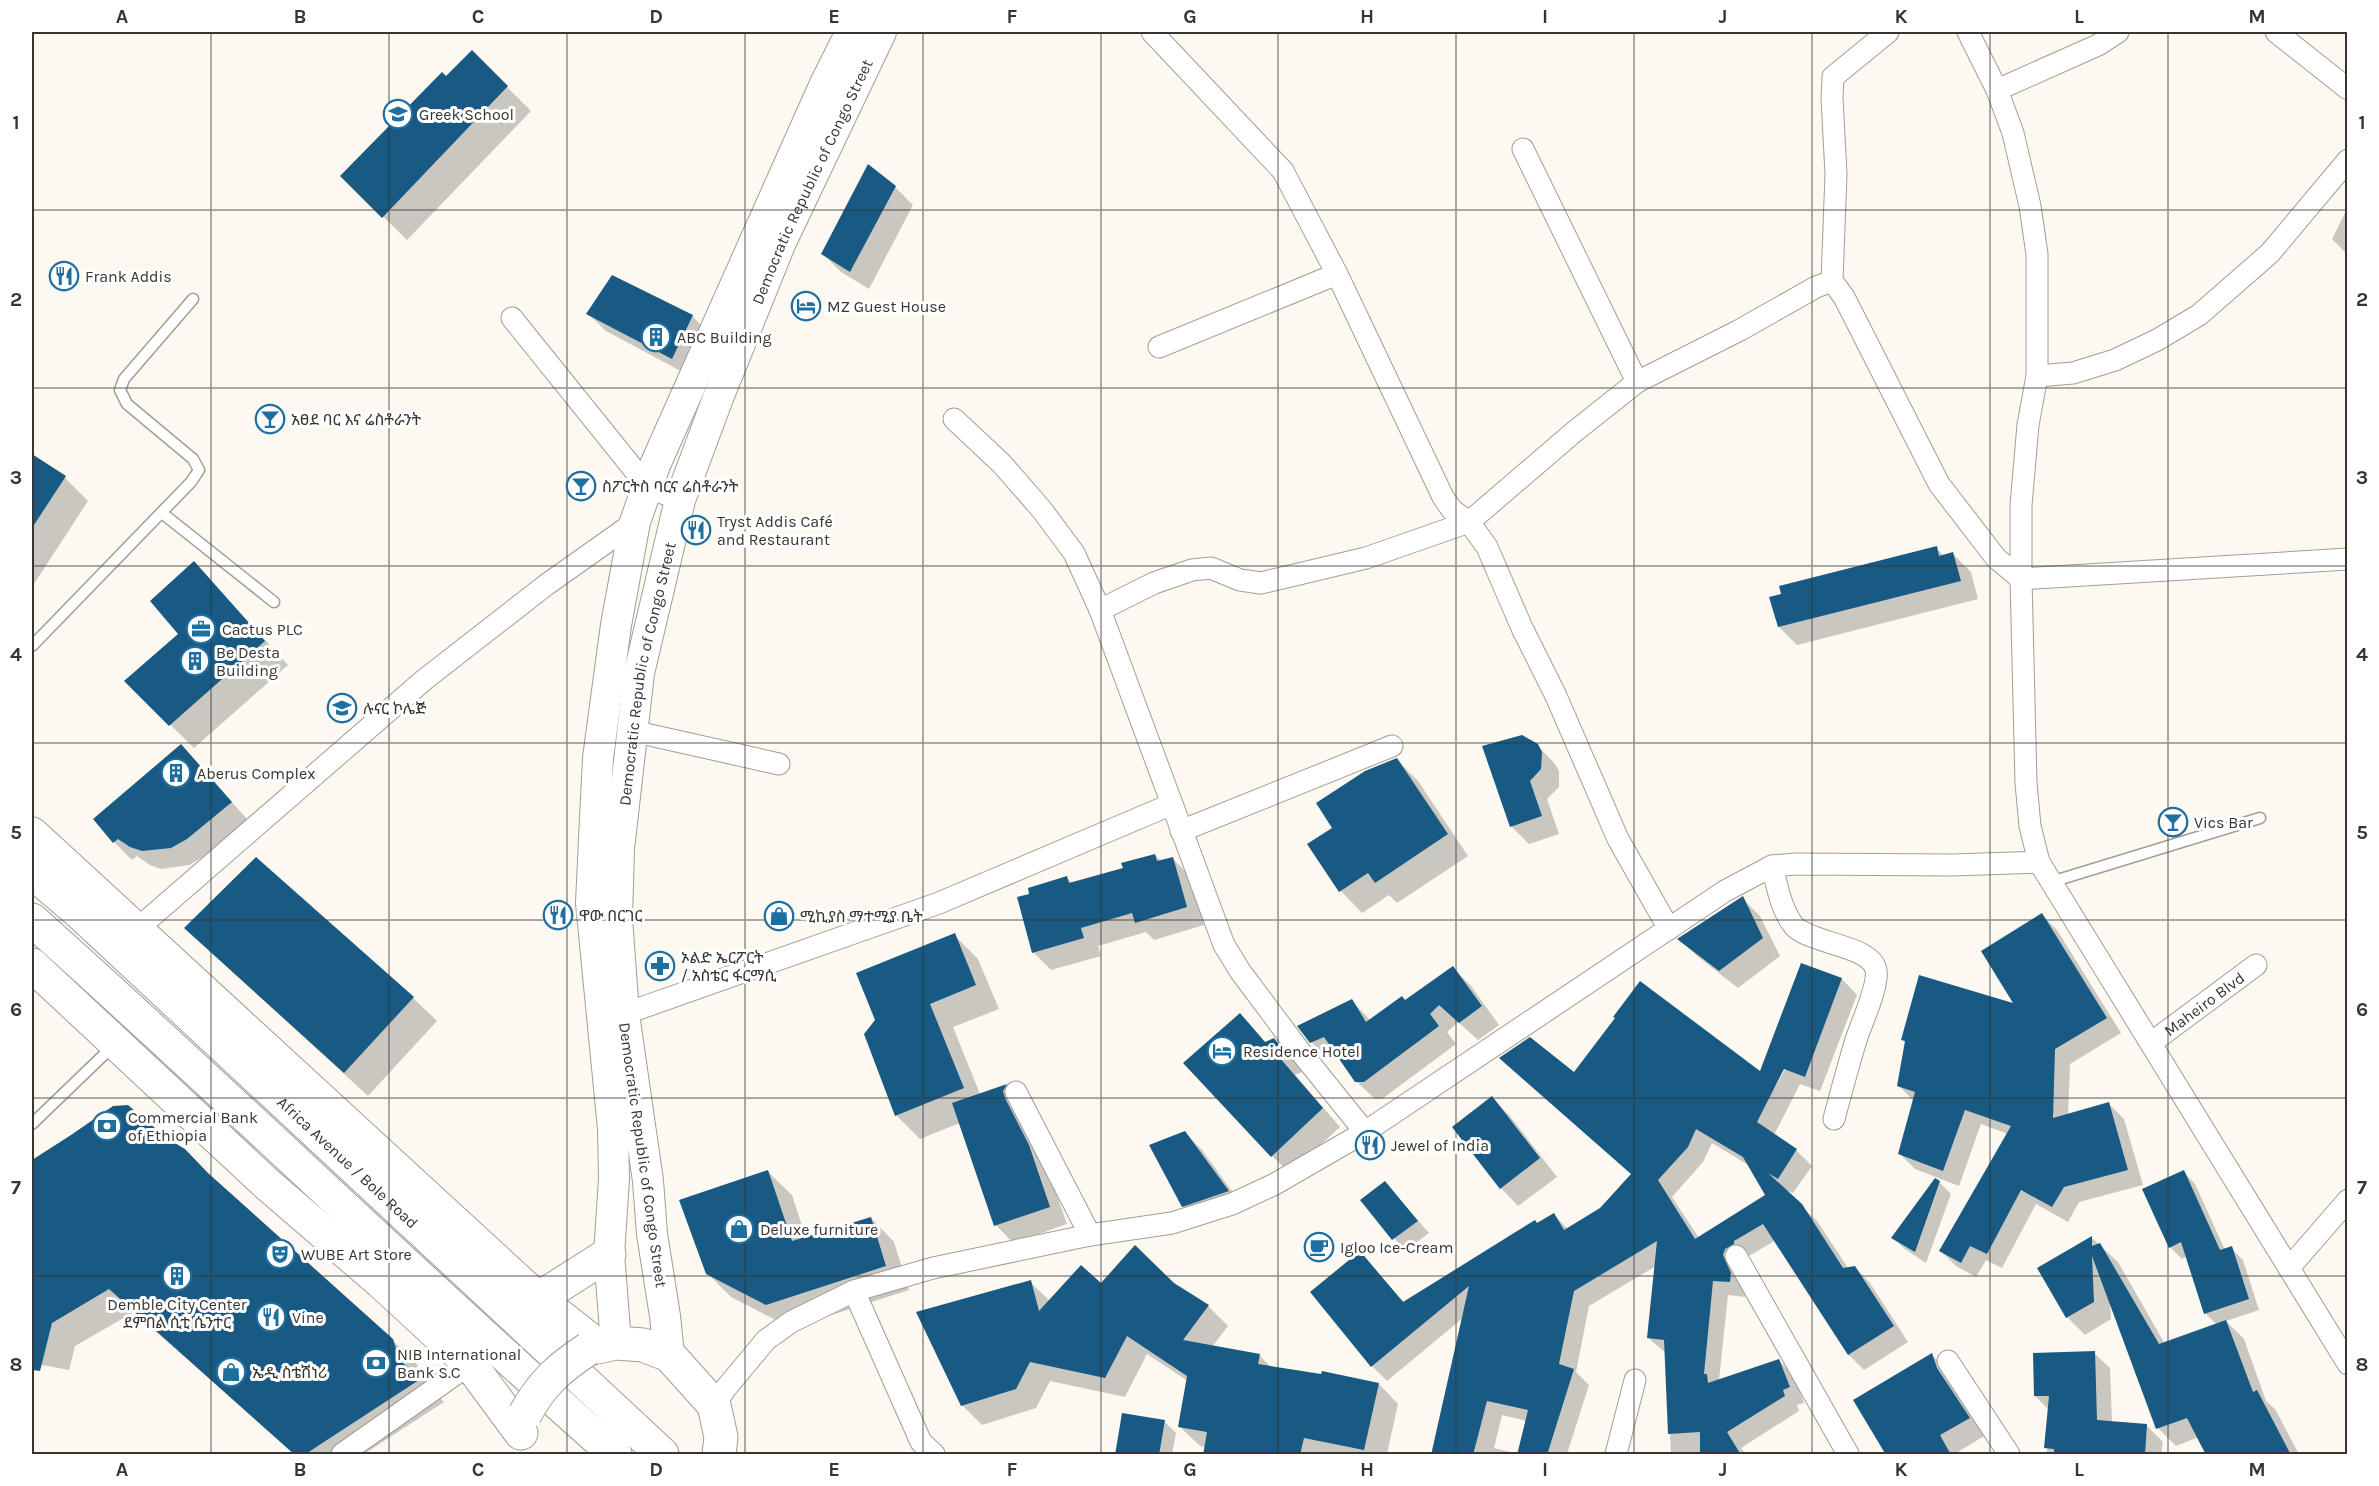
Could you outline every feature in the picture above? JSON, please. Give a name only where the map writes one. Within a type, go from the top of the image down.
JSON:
[{"type":"main road","name":"Democratic Republic of Congo Street","points":[[601,1346],[614,1179],[612,1117],[591,903],[598,758],[616,625],[635,522],[665,443],[851,32]]},
{"type":"main road","name":"Democratic Republic of Congo Street","points":[[669,1355],[652,1234],[648,1181],[624,1014],[617,918],[618,849],[639,673],[680,500],[718,398],[781,242],[881,32]]},
{"type":"main road","points":[[32,834],[538,1299],[601,1346]]},
{"type":"main road","name":"Africa Avenue / Bole Road","points":[[32,872],[89,921],[662,1455]]},
{"type":"main road","points":[[32,920],[122,1000],[511,1363],[615,1455]]},
{"type":"main road","points":[[32,965],[267,1184],[381,1282],[470,1365],[523,1437]]},
{"type":"main road","points":[[614,1179],[648,1181]]},
{"type":"main road","points":[[538,1299],[609,1254]]},
{"type":"main road","points":[[523,1437],[538,1391],[561,1366],[601,1346],[643,1345],[669,1355],[714,1405],[726,1449]]},
{"type":"street","points":[[1152,32],[1283,171],[1337,274],[1443,497],[1452,510],[1469,522],[1487,547],[1522,628],[1556,696],[1617,839],[1669,929]]},
{"type":"street","points":[[1888,32],[1833,77],[1836,174],[1832,281],[1849,307],[1939,484],[1996,558],[2021,579],[2348,559]]},
{"type":"street","points":[[1968,32],[1997,90],[2013,133],[2031,206],[2037,254],[2037,376],[2028,425],[2021,505],[2021,579],[2026,783],[2030,826],[2038,862],[2348,1364]]},
{"type":"street","points":[[1997,90],[2098,45],[2118,32]]},
{"type":"street","points":[[2276,32],[2348,89]]},
{"type":"street","points":[[1523,149],[1637,382]]},
{"type":"street","points":[[2037,376],[2073,373],[2115,360],[2157,340],[2199,315],[2270,253],[2348,160]]},
{"type":"street","points":[[1159,347],[1337,274]]},
{"type":"street","points":[[1100,610],[1154,583],[1192,570],[1211,568],[1240,580],[1262,583],[1366,558],[1469,522],[1574,432],[1637,382],[1740,330],[1816,287],[1832,281]]},
{"type":"street","points":[[512,318],[648,487],[680,500]]},
{"type":"street","points":[[954,419],[1002,464],[1042,510],[1074,553],[1100,610],[1224,945],[1240,971],[1299,1050],[1365,1132]]},
{"type":"street","points":[[136,930],[424,680],[546,585],[635,522]]},
{"type":"street","points":[[632,731],[779,764]]},
{"type":"street","points":[[1181,831],[1392,746]]},
{"type":"street","points":[[624,1014],[939,903],[1172,804]]},
{"type":"street","points":[[714,1405],[766,1340],[791,1322],[854,1291],[933,1268],[1090,1235],[1172,1223],[1232,1204],[1275,1184],[1365,1132],[1725,891],[1772,866],[2038,862]]},
{"type":"street","points":[[1772,866],[1782,903],[1794,926],[1814,938],[1862,954],[1871,961],[1876,970],[1873,992],[1856,1040],[1834,1119]]},
{"type":"street","name":"Maheiro Blvd","points":[[2151,1043],[2256,965]]},
{"type":"street","points":[[1016,1092],[1090,1235]]},
{"type":"street","points":[[2289,1268],[2348,1200]]},
{"type":"street","points":[[1736,1256],[1848,1455]]},
{"type":"street","points":[[854,1291],[921,1442],[934,1455]]},
{"type":"street","points":[[1948,1361],[2009,1455]]},
{"type":"street","points":[[342,1455],[470,1365]]},
{"type":"street","points":[[1616,1455],[1635,1380]]},
{"type":"lane","points":[[32,646],[162,513],[199,470],[193,459],[127,404],[120,390],[124,379],[193,299]]},
{"type":"lane","points":[[162,513],[274,602]]},
{"type":"lane","points":[[2050,882],[2260,818]]},
{"type":"lane","points":[[32,1124],[115,1044]]},
{"type":"building","points":[[472,50],[508,86],[382,218],[340,176],[442,72],[446,76]]},
{"type":"building","points":[[868,164],[896,186],[850,272],[821,254]]},
{"type":"building","name":"ABC Building","points":[[612,275],[693,315],[672,359],[586,314]]},
{"type":"building","points":[[32,454],[66,476],[32,528]]},
{"type":"building","points":[[1937,546],[1939,556],[1953,552],[1961,581],[1778,627],[1769,597],[1781,594],[1779,586]]},
{"type":"building","name":"Be Desta Building","points":[[194,561],[265,641],[169,726],[124,681],[178,634],[150,601]]},
{"type":"building","points":[[1522,735],[1538,744],[1542,752],[1541,769],[1530,781],[1542,816],[1510,827],[1482,746]]},
{"type":"building","name":"Aberus Complex","points":[[181,744],[232,802],[187,839],[171,848],[142,851],[118,839],[113,843],[93,819]]},
{"type":"building","points":[[1397,758],[1448,834],[1375,883],[1368,873],[1339,892],[1307,844],[1332,828],[1316,803],[1365,771]]},
{"type":"building","points":[[1155,854],[1157,861],[1173,857],[1187,907],[1135,923],[1132,913],[1081,928],[1084,938],[1032,953],[1017,897],[1029,894],[1028,888],[1067,876],[1069,883],[1123,868],[1121,863]]},
{"type":"building","points":[[256,857],[414,997],[344,1073],[184,928]]},
{"type":"building","points":[[1743,896],[1763,938],[1719,971],[1677,939]]},
{"type":"building","points":[[2042,913],[2107,1018],[2055,1049],[2053,1118],[2109,1102],[2128,1170],[2064,1187],[2052,1207],[2021,1190],[1987,1254],[1970,1246],[1961,1263],[1939,1251],[2011,1126],[1965,1110],[1943,1171],[1898,1154],[1915,1092],[1897,1086],[1905,1041],[1901,1040],[1919,975],[2013,1003],[1981,951]]},
{"type":"building","points":[[955,933],[976,985],[930,1004],[964,1088],[895,1116],[864,1034],[875,1020],[856,973]]},
{"type":"building","points":[[1801,963],[1842,978],[1805,1077],[1784,1069],[1757,1122],[1797,1149],[1778,1179],[1768,1173],[1802,1204],[1843,1268],[1855,1266],[1894,1326],[1848,1355],[1763,1224],[1734,1241],[1734,1244],[1725,1249],[1723,1255],[1731,1273],[1730,1282],[1713,1281],[1704,1374],[1707,1374],[1708,1383],[1779,1359],[1790,1387],[1783,1390],[1785,1396],[1727,1432],[1741,1455],[1700,1455],[1700,1432],[1668,1434],[1664,1340],[1647,1338],[1657,1241],[1574,1291],[1559,1364],[1574,1369],[1547,1455],[1517,1455],[1528,1410],[1487,1401],[1473,1455],[1431,1455],[1469,1286],[1371,1367],[1310,1292],[1360,1251],[1403,1302],[1535,1220],[1537,1223],[1554,1213],[1564,1230],[1600,1208],[1631,1174],[1499,1058],[1530,1037],[1574,1072],[1640,981],[1760,1071]],"holes":[[[1696,1129],[1743,1157],[1765,1195],[1695,1239],[1658,1180],[1688,1147]]]},
{"type":"building","points":[[1453,966],[1482,1006],[1459,1023],[1439,1005],[1430,1014],[1439,1026],[1364,1082],[1355,1082],[1324,1037],[1310,1043],[1297,1026],[1352,999],[1366,1022],[1402,996],[1405,1000]]},
{"type":"building","points":[[1240,1013],[1265,1042],[1274,1038],[1286,1054],[1279,1057],[1323,1108],[1271,1157],[1183,1063]]},
{"type":"building","points":[[1007,1084],[1003,1091],[1005,1098],[1029,1145],[1050,1207],[994,1226],[952,1103]]},
{"type":"building","points":[[1492,1096],[1540,1158],[1500,1189],[1452,1127]]},
{"type":"building","name":"Demble City Center ደምበል ሲቲ ሴንተር","points":[[128,1105],[168,1139],[185,1149],[208,1173],[393,1339],[400,1361],[422,1378],[304,1455],[295,1455],[109,1289],[52,1323],[40,1371],[32,1370],[32,1160],[113,1106]]},
{"type":"building","points":[[1185,1131],[1229,1191],[1182,1207],[1149,1145]]},
{"type":"building","name":"Deluxe furniture","points":[[768,1170],[792,1241],[871,1217],[886,1266],[766,1305],[706,1274],[679,1200]]},
{"type":"building","points":[[2184,1170],[2220,1250],[2232,1246],[2249,1299],[2204,1314],[2181,1242],[2169,1248],[2142,1189]]},
{"type":"building","points":[[1935,1178],[1940,1181],[1915,1252],[1891,1238]]},
{"type":"building","points":[[1385,1181],[1418,1221],[1392,1240],[1360,1200]]},
{"type":"building","points":[[2092,1236],[2092,1246],[2100,1243],[2159,1344],[2226,1320],[2253,1392],[2257,1390],[2291,1455],[2206,1455],[2187,1418],[2156,1429],[2092,1256],[2094,1302],[2066,1318],[2037,1268]]},
{"type":"building","points":[[1135,1245],[1174,1283],[1209,1305],[1183,1340],[1260,1354],[1258,1364],[1321,1374],[1322,1371],[1379,1383],[1364,1450],[1304,1438],[1300,1455],[1203,1455],[1207,1432],[1178,1427],[1187,1376],[1127,1336],[1105,1378],[1030,1362],[1016,1389],[961,1406],[916,1312],[1031,1280],[1039,1311],[1081,1265],[1101,1283]]},
{"type":"building","points":[[2095,1351],[2097,1420],[2147,1424],[2145,1455],[2054,1455],[2054,1449],[2044,1448],[2049,1396],[2034,1396],[2033,1353]]},
{"type":"building","points":[[1932,1353],[1937,1368],[1970,1418],[1940,1435],[1951,1455],[1886,1455],[1853,1400]]},
{"type":"building","points":[[1122,1413],[1165,1420],[1159,1455],[1115,1455]]},
{"type":"place","name":"Greek School","points":[[398,114]]},
{"type":"place","name":"Frank Addis","points":[[64,276]]},
{"type":"place","name":"MZ Guest House","points":[[806,306]]},
{"type":"place","name":"ABC Building","points":[[656,337]]},
{"type":"place","name":"አፀደ ባር እና ሬስቶራንት","points":[[270,419]]},
{"type":"place","name":"ስፖርትስ ባርና ሬስቶራንት","points":[[581,486]]},
{"type":"place","name":"Tryst Addis Café and Restaurant","points":[[696,530]]},
{"type":"place","name":"Cactus PLC","points":[[201,629]]},
{"type":"place","name":"Be Desta Building","points":[[195,661]]},
{"type":"place","name":"ሉናር ኮሌጅ","points":[[342,708]]},
{"type":"place","name":"Aberus Complex","points":[[176,773]]},
{"type":"place","name":"Vics Bar","points":[[2173,822]]},
{"type":"place","name":"ዋው በርገር","points":[[558,915]]},
{"type":"place","name":"ሚኪያስ ማተሚያ ቤት","points":[[779,916]]},
{"type":"place","name":"ኦልድ ኤርፖርት / አስቴር ፋርማሲ","points":[[660,966]]},
{"type":"place","name":"Residence Hotel","points":[[1222,1051]]},
{"type":"place","name":"Commercial Bank of Ethiopia","points":[[107,1126]]},
{"type":"place","name":"Jewel of India","points":[[1370,1145]]},
{"type":"place","name":"Deluxe furniture","points":[[739,1229]]},
{"type":"place","name":"Igloo Ice-Cream","points":[[1319,1247]]},
{"type":"place","name":"WUBE Art Store","points":[[280,1254]]},
{"type":"place","name":"Demble City Center ደምበል ሲቲ ሴንተር","points":[[177,1276]]},
{"type":"place","name":"Vine","points":[[271,1317]]},
{"type":"place","name":"NIB International Bank S.C","points":[[376,1363]]},
{"type":"place","name":"ኤዲ ስቴሽነሪ","points":[[231,1372]]}]
